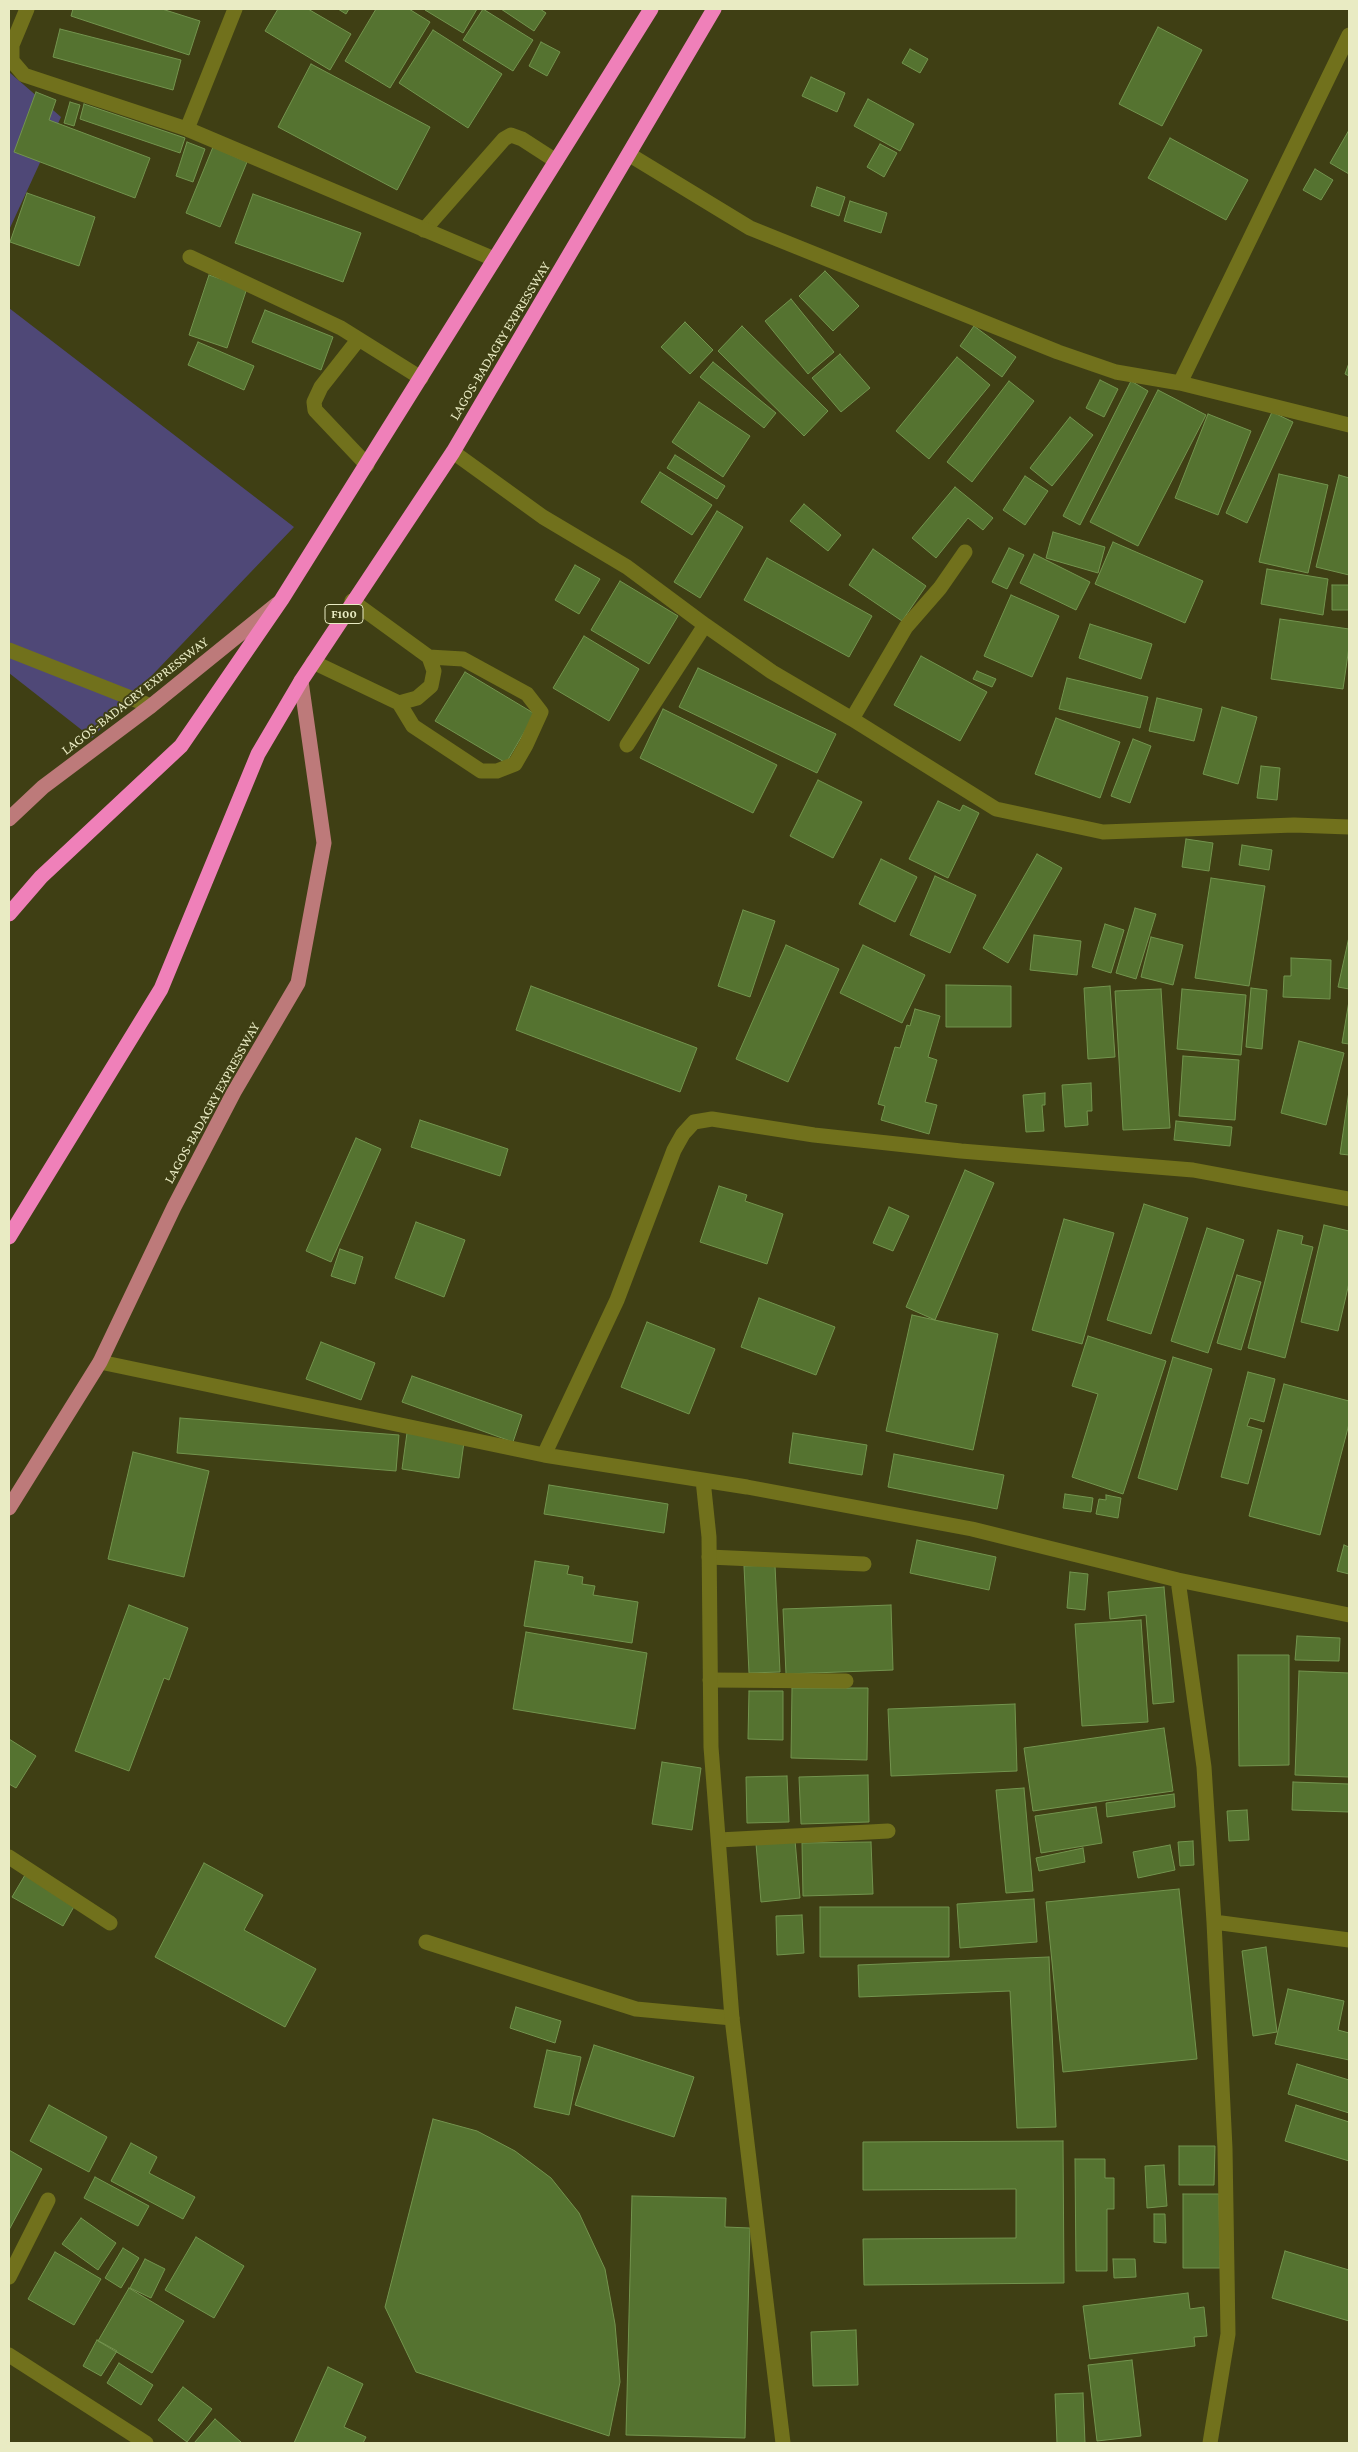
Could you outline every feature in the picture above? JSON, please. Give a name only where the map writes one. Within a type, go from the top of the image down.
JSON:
[{"type":"highway","name":"LAGOS-BADAGRY EXPRESSWAY","points":[[9,914],[41,877],[181,746],[282,599],[651,9]]},
{"type":"highway","name":"LAGOS-BADAGRY EXPRESSWAY","points":[[9,1237],[161,990],[258,754],[301,681],[352,601],[453,452],[630,155],[714,9]]},
{"type":"main road","name":"LAGOS-BADAGRY EXPRESSWAY","points":[[9,819],[43,787],[150,706],[282,599]]},
{"type":"main road","name":"LAGOS-BADAGRY EXPRESSWAY","points":[[9,1508],[100,1362],[174,1207],[234,1092],[298,983],[324,843],[301,681]]},
{"type":"street","points":[[27,9],[12,45],[12,61],[24,75],[187,130],[494,259]]},
{"type":"street","points":[[187,130],[235,9]]},
{"type":"street","points":[[1180,382],[1349,35]]},
{"type":"street","points":[[424,230],[504,139],[511,135],[522,139],[556,161]]},
{"type":"street","points":[[630,155],[750,228],[1058,352],[1116,372],[1180,382],[1349,425]]},
{"type":"street","points":[[190,256],[341,328],[421,378]]},
{"type":"street","points":[[358,340],[320,388],[314,402],[315,410],[367,465]]},
{"type":"street","points":[[453,452],[543,517],[627,567],[705,626],[772,672],[852,718],[996,809],[1103,832],[1294,825],[1349,827]]},
{"type":"street","points":[[852,718],[906,627],[940,588],[964,552]]},
{"type":"street","points":[[313,662],[399,703],[413,726],[481,771],[497,771],[515,764],[541,712],[527,694],[463,659],[429,657],[352,601]]},
{"type":"street","points":[[627,745],[705,626]]},
{"type":"street","points":[[9,650],[150,706]]},
{"type":"street","points":[[399,703],[417,698],[431,686],[434,671],[429,657]]},
{"type":"street","points":[[544,1455],[617,1300],[674,1150],[683,1134],[694,1122],[712,1119],[814,1135],[922,1147],[1192,1170],[1349,1199]]},
{"type":"street","points":[[100,1362],[544,1455],[703,1480],[972,1529],[1178,1580],[1349,1615]]},
{"type":"street","points":[[703,1480],[710,1537],[711,1747],[732,2018],[783,2443]]},
{"type":"street","points":[[709,1557],[864,1564]]},
{"type":"street","points":[[1178,1580],[1204,1767],[1225,2148],[1228,2334],[1210,2443]]},
{"type":"street","points":[[710,1680],[846,1681]]},
{"type":"street","points":[[719,1840],[888,1831]]},
{"type":"street","points":[[9,1857],[110,1923]]},
{"type":"street","points":[[1214,1922],[1349,1940]]},
{"type":"street","points":[[426,1942],[636,2009],[732,2018]]},
{"type":"street","points":[[9,2277],[48,2200]]},
{"type":"street","points":[[9,2355],[146,2443]]},
{"type":"shaded area","points":[[9,72],[61,117],[9,230]]},
{"type":"shaded area","points":[[9,308],[294,527],[92,738],[9,673]]},
{"type":"building","points":[[73,9],[162,9],[200,21],[189,55],[71,16]]},
{"type":"building","points":[[278,9],[308,9],[351,34],[330,70],[265,31]]},
{"type":"building","points":[[338,9],[349,9],[346,14]]},
{"type":"building","points":[[376,9],[409,9],[430,22],[390,88],[345,61]]},
{"type":"building","points":[[426,9],[477,9],[463,33]]},
{"type":"building","points":[[483,9],[533,40],[513,71],[463,40]]},
{"type":"building","points":[[501,9],[540,9],[546,13],[534,31]]},
{"type":"building","points":[[1158,27],[1202,50],[1162,126],[1119,104]]},
{"type":"building","points":[[60,29],[181,60],[173,90],[53,57]]},
{"type":"building","points":[[433,30],[502,74],[468,128],[399,83]]},
{"type":"building","points":[[541,42],[560,52],[547,76],[529,66]]},
{"type":"building","points":[[910,49],[928,59],[920,73],[902,63]]},
{"type":"building","points":[[311,64],[430,127],[397,190],[278,127]]},
{"type":"building","points":[[811,77],[845,93],[837,112],[802,96]]},
{"type":"building","points":[[36,92],[56,100],[49,120],[150,158],[135,198],[14,152]]},
{"type":"building","points":[[868,99],[914,124],[900,151],[854,126]]},
{"type":"building","points":[[70,102],[80,105],[74,126],[64,123]]},
{"type":"building","points":[[84,104],[185,138],[180,153],[80,119]]},
{"type":"building","points":[[1349,130],[1349,174],[1330,163]]},
{"type":"building","points":[[1170,138],[1248,180],[1226,220],[1148,178]]},
{"type":"building","points":[[187,142],[205,149],[193,182],[176,176]]},
{"type":"building","points":[[880,144],[897,153],[884,177],[867,167]]},
{"type":"building","points":[[213,147],[247,162],[220,227],[186,213]]},
{"type":"building","points":[[1315,169],[1333,180],[1321,200],[1303,190]]},
{"type":"building","points":[[817,187],[845,197],[839,216],[811,206]]},
{"type":"building","points":[[27,193],[95,217],[79,266],[10,242]]},
{"type":"building","points":[[253,194],[361,233],[343,282],[235,243]]},
{"type":"building","points":[[850,201],[887,213],[881,233],[844,221]]},
{"type":"building","points":[[825,271],[859,306],[833,331],[799,296]]},
{"type":"building","points":[[209,275],[247,288],[227,348],[189,335]]},
{"type":"building","points":[[791,299],[834,352],[808,374],[765,321]]},
{"type":"building","points":[[265,310],[333,337],[321,370],[252,342]]},
{"type":"building","points":[[685,322],[713,350],[690,374],[661,347]]},
{"type":"building","points":[[742,326],[828,411],[804,436],[718,351]]},
{"type":"building","points":[[974,326],[1016,357],[1002,377],[960,346]]},
{"type":"building","points":[[198,342],[254,366],[244,390],[188,365]]},
{"type":"building","points":[[840,354],[870,388],[841,412],[812,378]]},
{"type":"building","points":[[957,357],[990,385],[929,459],[896,431]]},
{"type":"building","points":[[713,362],[776,413],[764,428],[700,377]]},
{"type":"building","points":[[1349,363],[1349,376],[1345,374]]},
{"type":"building","points":[[1100,380],[1118,389],[1104,417],[1086,408]]},
{"type":"building","points":[[1009,381],[1034,401],[972,482],[947,462]]},
{"type":"building","points":[[1131,381],[1148,391],[1080,525],[1063,516]]},
{"type":"building","points":[[1158,390],[1206,415],[1138,546],[1090,522]]},
{"type":"building","points":[[699,402],[750,436],[723,477],[672,442]]},
{"type":"building","points":[[1272,412],[1293,422],[1247,523],[1226,513]]},
{"type":"building","points":[[1208,414],[1251,431],[1218,515],[1175,498]]},
{"type":"building","points":[[1070,417],[1093,435],[1052,486],[1030,468]]},
{"type":"building","points":[[675,455],[725,486],[717,499],[667,468]]},
{"type":"building","points":[[660,472],[712,505],[692,535],[641,502]]},
{"type":"building","points":[[1279,474],[1328,485],[1308,573],[1259,562]]},
{"type":"building","points":[[1339,475],[1349,478],[1349,575],[1316,567]]},
{"type":"building","points":[[1025,476],[1048,491],[1025,525],[1003,510]]},
{"type":"building","points":[[955,487],[993,518],[983,530],[968,518],[936,558],[912,538]]},
{"type":"building","points":[[804,504],[841,535],[828,551],[790,521]]},
{"type":"building","points":[[717,511],[743,527],[700,598],[674,582]]},
{"type":"building","points":[[1053,532],[1105,547],[1098,573],[1046,558]]},
{"type":"building","points":[[1113,542],[1203,581],[1185,623],[1095,584]]},
{"type":"building","points":[[1009,548],[1024,555],[1007,589],[992,582]]},
{"type":"building","points":[[873,549],[926,586],[902,621],[849,585]]},
{"type":"building","points":[[1034,554],[1090,582],[1076,610],[1020,583]]},
{"type":"building","points":[[767,558],[872,616],[849,657],[744,600]]},
{"type":"building","points":[[575,565],[600,579],[579,614],[555,600]]},
{"type":"building","points":[[1267,569],[1328,579],[1323,615],[1261,604]]},
{"type":"building","points":[[620,581],[678,616],[649,664],[591,630]]},
{"type":"building","points":[[1332,585],[1349,585],[1349,610],[1332,610]]},
{"type":"building","points":[[1011,595],[1059,616],[1032,677],[984,656]]},
{"type":"building","points":[[1280,619],[1349,629],[1349,647],[1343,689],[1271,679]]},
{"type":"building","points":[[1090,624],[1152,644],[1141,679],[1079,658]]},
{"type":"building","points":[[584,636],[639,669],[609,721],[553,688]]},
{"type":"building","points":[[921,656],[987,692],[960,741],[894,705]]},
{"type":"building","points":[[698,668],[836,734],[817,773],[679,707]]},
{"type":"building","points":[[977,671],[996,679],[992,687],[973,679]]},
{"type":"building","points":[[465,672],[535,714],[506,763],[435,721]]},
{"type":"building","points":[[1067,678],[1148,697],[1140,728],[1059,709]]},
{"type":"building","points":[[1157,698],[1202,709],[1194,741],[1149,731]]},
{"type":"building","points":[[1222,707],[1257,717],[1238,784],[1203,774]]},
{"type":"building","points":[[663,709],[777,765],[753,813],[640,758]]},
{"type":"building","points":[[1056,718],[1120,742],[1100,798],[1035,774]]},
{"type":"building","points":[[1133,739],[1151,746],[1130,803],[1111,796]]},
{"type":"building","points":[[1261,766],[1280,768],[1277,800],[1257,798]]},
{"type":"building","points":[[818,780],[862,802],[833,858],[790,836]]},
{"type":"building","points":[[938,801],[960,811],[963,805],[979,813],[948,878],[909,859]]},
{"type":"building","points":[[1186,839],[1213,843],[1209,871],[1182,867]]},
{"type":"building","points":[[1242,845],[1272,850],[1269,870],[1239,865]]},
{"type":"building","points":[[1037,854],[1062,868],[1008,963],[983,948]]},
{"type":"building","points":[[881,859],[917,877],[895,922],[859,904]]},
{"type":"building","points":[[935,876],[976,895],[950,953],[910,935]]},
{"type":"building","points":[[1211,878],[1265,886],[1249,986],[1195,978]]},
{"type":"building","points":[[1135,908],[1156,914],[1136,979],[1116,973]]},
{"type":"building","points":[[743,910],[775,921],[750,997],[718,986]]},
{"type":"building","points":[[1105,924],[1124,930],[1111,973],[1092,967]]},
{"type":"building","points":[[1034,935],[1081,941],[1077,975],[1030,970]]},
{"type":"building","points":[[1151,937],[1183,945],[1173,985],[1141,977]]},
{"type":"building","points":[[1349,937],[1349,989],[1338,987]]},
{"type":"building","points":[[786,945],[839,969],[788,1082],[736,1059]]},
{"type":"building","points":[[863,945],[925,975],[902,1023],[840,993]]},
{"type":"building","points":[[1291,958],[1331,960],[1330,999],[1283,997],[1284,976],[1291,976]]},
{"type":"building","points":[[946,985],[1011,986],[1011,1027],[946,1027]]},
{"type":"building","points":[[531,986],[697,1048],[680,1092],[516,1030]]},
{"type":"building","points":[[1110,986],[1115,1057],[1088,1059],[1084,988]]},
{"type":"building","points":[[1251,988],[1267,990],[1262,1049],[1246,1047]]},
{"type":"building","points":[[1161,989],[1170,1128],[1123,1130],[1115,991]]},
{"type":"building","points":[[1182,989],[1246,995],[1241,1055],[1177,1049]]},
{"type":"building","points":[[1349,1001],[1349,1044],[1342,1043]]},
{"type":"building","points":[[915,1009],[940,1016],[928,1057],[937,1060],[925,1102],[937,1105],[929,1134],[881,1120],[885,1106],[878,1104],[895,1047],[900,1048],[907,1025],[910,1026]]},
{"type":"building","points":[[1299,1041],[1344,1053],[1326,1125],[1281,1113]]},
{"type":"building","points":[[1183,1056],[1239,1060],[1235,1120],[1179,1116]]},
{"type":"building","points":[[1091,1083],[1092,1111],[1087,1111],[1088,1125],[1065,1127],[1062,1085]]},
{"type":"building","points":[[1349,1091],[1349,1155],[1340,1154]]},
{"type":"building","points":[[1045,1093],[1045,1105],[1042,1105],[1044,1131],[1026,1132],[1023,1095]]},
{"type":"building","points":[[420,1120],[508,1149],[500,1176],[411,1147]]},
{"type":"building","points":[[1176,1121],[1232,1127],[1230,1146],[1174,1140]]},
{"type":"building","points":[[356,1138],[381,1149],[331,1262],[306,1251]]},
{"type":"building","points":[[965,1170],[994,1183],[935,1320],[906,1307]]},
{"type":"building","points":[[719,1186],[747,1195],[745,1201],[783,1214],[767,1264],[700,1242]]},
{"type":"building","points":[[1144,1204],[1188,1218],[1151,1334],[1107,1320]]},
{"type":"building","points":[[889,1207],[909,1216],[893,1251],[873,1243]]},
{"type":"building","points":[[1064,1219],[1114,1233],[1082,1344],[1032,1330]]},
{"type":"building","points":[[416,1222],[465,1240],[444,1297],[395,1278]]},
{"type":"building","points":[[1324,1225],[1349,1231],[1349,1283],[1338,1331],[1301,1322]]},
{"type":"building","points":[[1207,1228],[1244,1240],[1208,1353],[1171,1341]]},
{"type":"building","points":[[1278,1230],[1303,1236],[1301,1244],[1313,1247],[1285,1358],[1248,1348]]},
{"type":"building","points":[[340,1249],[363,1257],[355,1284],[331,1276]]},
{"type":"building","points":[[1237,1275],[1261,1282],[1241,1350],[1217,1343]]},
{"type":"building","points":[[759,1298],[835,1327],[816,1375],[741,1347]]},
{"type":"building","points":[[912,1315],[998,1334],[973,1450],[886,1431]]},
{"type":"building","points":[[647,1322],[715,1349],[689,1414],[621,1387]]},
{"type":"building","points":[[1088,1336],[1166,1361],[1123,1494],[1072,1477],[1098,1394],[1072,1386]]},
{"type":"building","points":[[321,1342],[375,1363],[361,1400],[306,1379]]},
{"type":"building","points":[[1173,1357],[1212,1369],[1177,1490],[1138,1478]]},
{"type":"building","points":[[1248,1372],[1275,1379],[1264,1422],[1250,1418],[1247,1426],[1262,1430],[1248,1484],[1221,1477]]},
{"type":"building","points":[[412,1376],[522,1415],[513,1442],[402,1402]]},
{"type":"building","points":[[1284,1384],[1349,1401],[1349,1424],[1320,1535],[1249,1516]]},
{"type":"building","points":[[180,1418],[399,1435],[396,1471],[177,1453]]},
{"type":"building","points":[[407,1433],[464,1442],[459,1478],[402,1469]]},
{"type":"building","points":[[793,1433],[867,1445],[862,1475],[789,1463]]},
{"type":"building","points":[[133,1452],[209,1471],[184,1577],[108,1559]]},
{"type":"building","points":[[894,1454],[1004,1475],[997,1509],[888,1487]]},
{"type":"building","points":[[549,1485],[668,1504],[664,1533],[544,1514]]},
{"type":"building","points":[[1065,1494],[1093,1498],[1091,1512],[1063,1508]]},
{"type":"building","points":[[1106,1495],[1121,1498],[1118,1518],[1096,1514],[1099,1499],[1106,1500]]},
{"type":"building","points":[[917,1540],[996,1557],[989,1590],[910,1573]]},
{"type":"building","points":[[1344,1545],[1349,1547],[1349,1574],[1337,1571]]},
{"type":"building","points":[[535,1561],[569,1566],[567,1574],[583,1577],[582,1584],[595,1586],[593,1595],[638,1602],[632,1643],[524,1626]]},
{"type":"building","points":[[775,1565],[780,1672],[749,1673],[744,1566]]},
{"type":"building","points":[[1070,1572],[1088,1574],[1085,1610],[1067,1608]]},
{"type":"building","points":[[1164,1587],[1174,1702],[1153,1704],[1146,1615],[1110,1619],[1108,1592]]},
{"type":"building","points":[[129,1605],[188,1628],[169,1680],[164,1678],[129,1771],[75,1751]]},
{"type":"building","points":[[891,1605],[893,1670],[786,1674],[783,1609]]},
{"type":"building","points":[[1141,1620],[1148,1722],[1082,1726],[1075,1624]]},
{"type":"building","points":[[526,1632],[647,1653],[635,1729],[513,1709]]},
{"type":"building","points":[[1297,1636],[1340,1638],[1339,1661],[1295,1660]]},
{"type":"building","points":[[1238,1655],[1289,1655],[1289,1765],[1239,1766]]},
{"type":"building","points":[[1299,1671],[1349,1673],[1349,1777],[1295,1775]]},
{"type":"building","points":[[792,1688],[868,1688],[867,1760],[791,1758]]},
{"type":"building","points":[[749,1691],[783,1691],[783,1740],[748,1739]]},
{"type":"building","points":[[1015,1704],[1017,1771],[891,1776],[888,1709]]},
{"type":"building","points":[[1164,1728],[1173,1791],[1033,1811],[1024,1748]]},
{"type":"building","points":[[9,1739],[36,1756],[16,1788],[9,1784]]},
{"type":"building","points":[[662,1762],[701,1768],[692,1830],[652,1824]]},
{"type":"building","points":[[868,1775],[869,1822],[801,1824],[799,1777]]},
{"type":"building","points":[[787,1776],[789,1822],[747,1823],[746,1777]]},
{"type":"building","points":[[1293,1782],[1349,1784],[1349,1812],[1292,1810]]},
{"type":"building","points":[[1024,1788],[1033,1891],[1006,1893],[996,1790]]},
{"type":"building","points":[[1174,1794],[1175,1807],[1107,1817],[1106,1803]]},
{"type":"building","points":[[1096,1807],[1102,1843],[1041,1853],[1035,1816]]},
{"type":"building","points":[[1247,1810],[1249,1840],[1229,1841],[1227,1811]]},
{"type":"building","points":[[795,1840],[800,1898],[761,1902],[756,1844]]},
{"type":"building","points":[[1193,1841],[1194,1865],[1180,1866],[1178,1842]]},
{"type":"building","points":[[871,1842],[873,1894],[803,1896],[802,1843]]},
{"type":"building","points":[[1170,1845],[1175,1870],[1138,1878],[1133,1852]]},
{"type":"building","points":[[1083,1848],[1085,1862],[1039,1871],[1036,1858]]},
{"type":"building","points":[[204,1863],[263,1895],[244,1930],[316,1969],[285,2027],[155,1957]]},
{"type":"building","points":[[25,1875],[76,1903],[63,1926],[12,1897]]},
{"type":"building","points":[[1179,1889],[1197,2059],[1063,2072],[1046,1902]]},
{"type":"building","points":[[1034,1899],[1037,1942],[960,1948],[957,1904]]},
{"type":"building","points":[[820,1907],[949,1907],[949,1957],[820,1957]]},
{"type":"building","points":[[802,1915],[804,1953],[777,1955],[776,1916]]},
{"type":"building","points":[[1266,1947],[1277,2032],[1253,2036],[1242,1951]]},
{"type":"building","points":[[1049,1957],[1056,2127],[1017,2128],[1010,1991],[859,1997],[858,1965]]},
{"type":"building","points":[[1288,1989],[1344,2001],[1338,2030],[1349,2033],[1349,2060],[1275,2044]]},
{"type":"building","points":[[516,2007],[561,2021],[555,2043],[510,2028]]},
{"type":"building","points":[[594,2045],[694,2077],[674,2137],[575,2105]]},
{"type":"building","points":[[547,2050],[581,2057],[569,2115],[534,2107]]},
{"type":"building","points":[[1297,2064],[1349,2080],[1349,2113],[1288,2094]]},
{"type":"building","points":[[49,2105],[107,2137],[89,2172],[30,2141]]},
{"type":"building","points":[[1296,2105],[1349,2122],[1349,2161],[1285,2141]]},
{"type":"building","points":[[433,2119],[477,2131],[515,2151],[551,2178],[579,2213],[605,2269],[615,2324],[620,2382],[609,2436],[416,2372],[385,2307]]},
{"type":"building","points":[[1063,2141],[1064,2283],[864,2285],[863,2239],[1016,2238],[1016,2189],[863,2190],[863,2142]]},
{"type":"building","points":[[131,2143],[157,2157],[149,2173],[195,2197],[183,2219],[111,2181]]},
{"type":"building","points":[[1179,2146],[1215,2146],[1214,2185],[1179,2185]]},
{"type":"building","points":[[9,2150],[42,2169],[9,2230]]},
{"type":"building","points":[[1075,2159],[1105,2159],[1105,2178],[1114,2178],[1114,2209],[1107,2209],[1107,2271],[1076,2271]]},
{"type":"building","points":[[1164,2165],[1167,2206],[1147,2208],[1145,2166]]},
{"type":"building","points":[[95,2177],[149,2206],[138,2226],[84,2198]]},
{"type":"building","points":[[1183,2194],[1219,2194],[1220,2268],[1183,2268]]},
{"type":"building","points":[[632,2196],[726,2198],[725,2227],[750,2228],[745,2438],[626,2435]]},
{"type":"building","points":[[1154,2214],[1165,2214],[1166,2243],[1154,2242]]},
{"type":"building","points":[[81,2218],[116,2243],[98,2270],[62,2244]]},
{"type":"building","points":[[196,2237],[244,2266],[214,2318],[165,2290]]},
{"type":"building","points":[[123,2248],[139,2258],[121,2288],[105,2278]]},
{"type":"building","points":[[1285,2251],[1349,2270],[1349,2321],[1272,2298]]},
{"type":"building","points":[[55,2252],[101,2279],[74,2325],[28,2299]]},
{"type":"building","points":[[145,2259],[165,2269],[151,2298],[130,2288]]},
{"type":"building","points":[[1113,2259],[1135,2259],[1136,2277],[1114,2278]]},
{"type":"building","points":[[129,2288],[184,2321],[152,2373],[98,2341]]},
{"type":"building","points":[[1188,2293],[1190,2309],[1204,2307],[1207,2336],[1194,2337],[1195,2346],[1090,2359],[1083,2306]]},
{"type":"building","points":[[856,2330],[858,2385],[813,2386],[811,2332]]},
{"type":"building","points":[[97,2340],[117,2351],[101,2376],[83,2366]]},
{"type":"building","points":[[1132,2360],[1141,2436],[1097,2441],[1088,2365]]},
{"type":"building","points":[[119,2363],[153,2385],[141,2405],[107,2383]]},
{"type":"building","points":[[328,2367],[363,2384],[344,2427],[366,2437],[363,2443],[294,2443]]},
{"type":"building","points":[[183,2387],[212,2409],[187,2442],[158,2420]]},
{"type":"building","points":[[1083,2393],[1085,2443],[1057,2443],[1055,2394]]},
{"type":"building","points":[[215,2419],[241,2442],[194,2443]]}]
